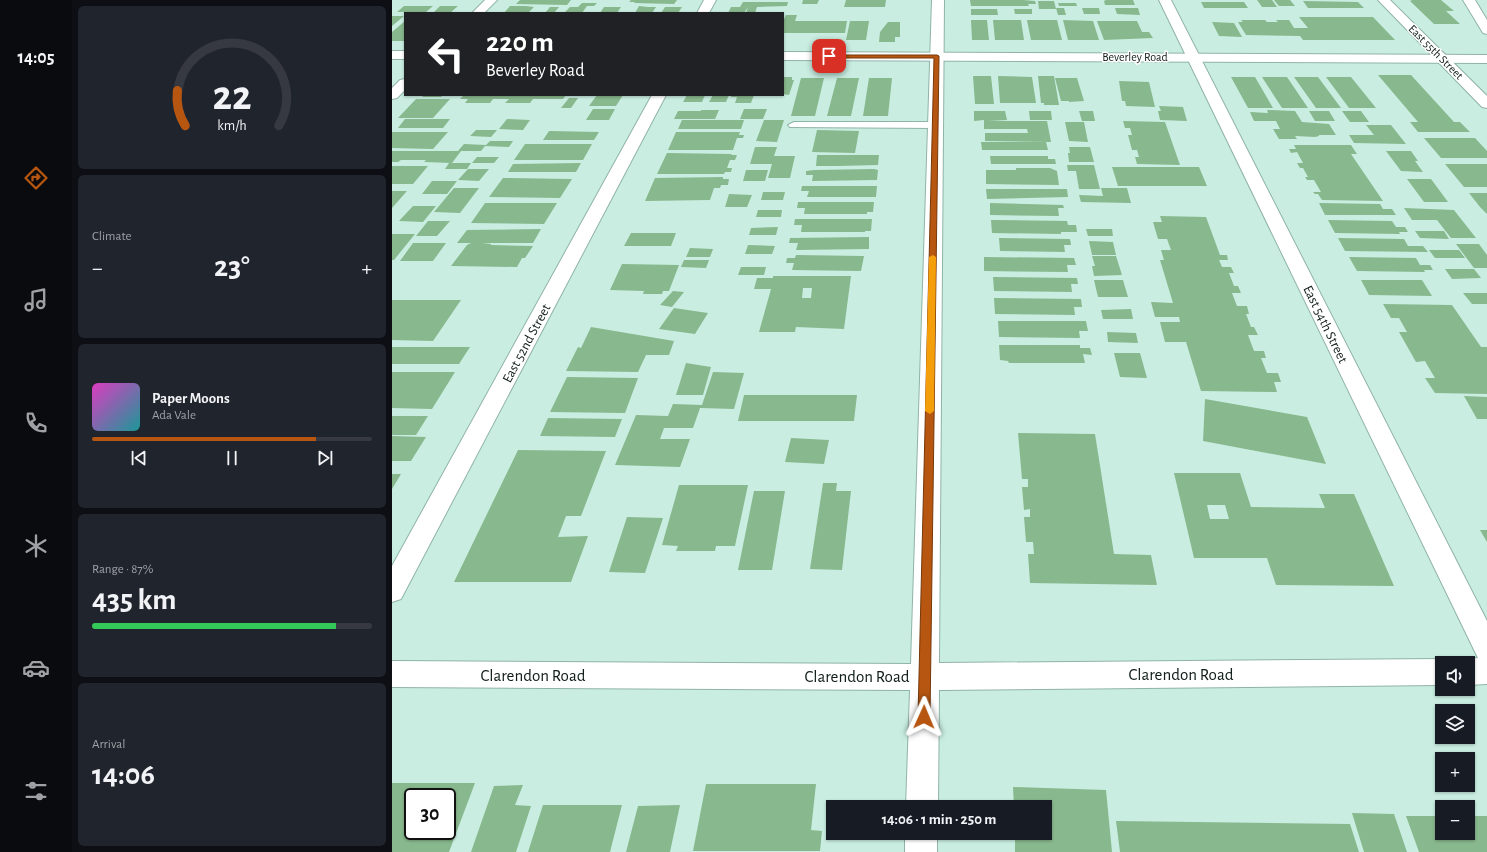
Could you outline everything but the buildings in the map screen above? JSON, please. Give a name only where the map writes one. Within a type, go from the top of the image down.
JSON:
[{"type":"street","points":[[479,12],[491,0]]},
{"type":"street","points":[[704,12],[710,0]]},
{"type":"street","points":[[922,800],[938,0]]},
{"type":"street","name":"East 54th Street","points":[[1165,0],[1487,649]]},
{"type":"street","name":"East 55th Street","points":[[1384,0],[1487,104]]},
{"type":"street","points":[[1469,0],[1487,30]]},
{"type":"street","points":[[392,55],[404,55]]},
{"type":"street","name":"Beverley Road","points":[[784,56],[1487,59]]},
{"type":"street","points":[[392,96],[404,84]]},
{"type":"street","name":"East 52nd Street","points":[[392,591],[658,96]]},
{"type":"street","points":[[1475,672],[1487,671]]},
{"type":"street","name":"Clarendon Road","points":[[392,674],[925,677],[1435,672]]},
{"type":"street","points":[[921,852],[922,840]]},
{"type":"lane","points":[[794,125],[935,125]]},
{"type":"slow traffic","points":[[930,411],[933,257]]},
{"type":"route","points":[[829,56],[937,56],[924,717]]}]
